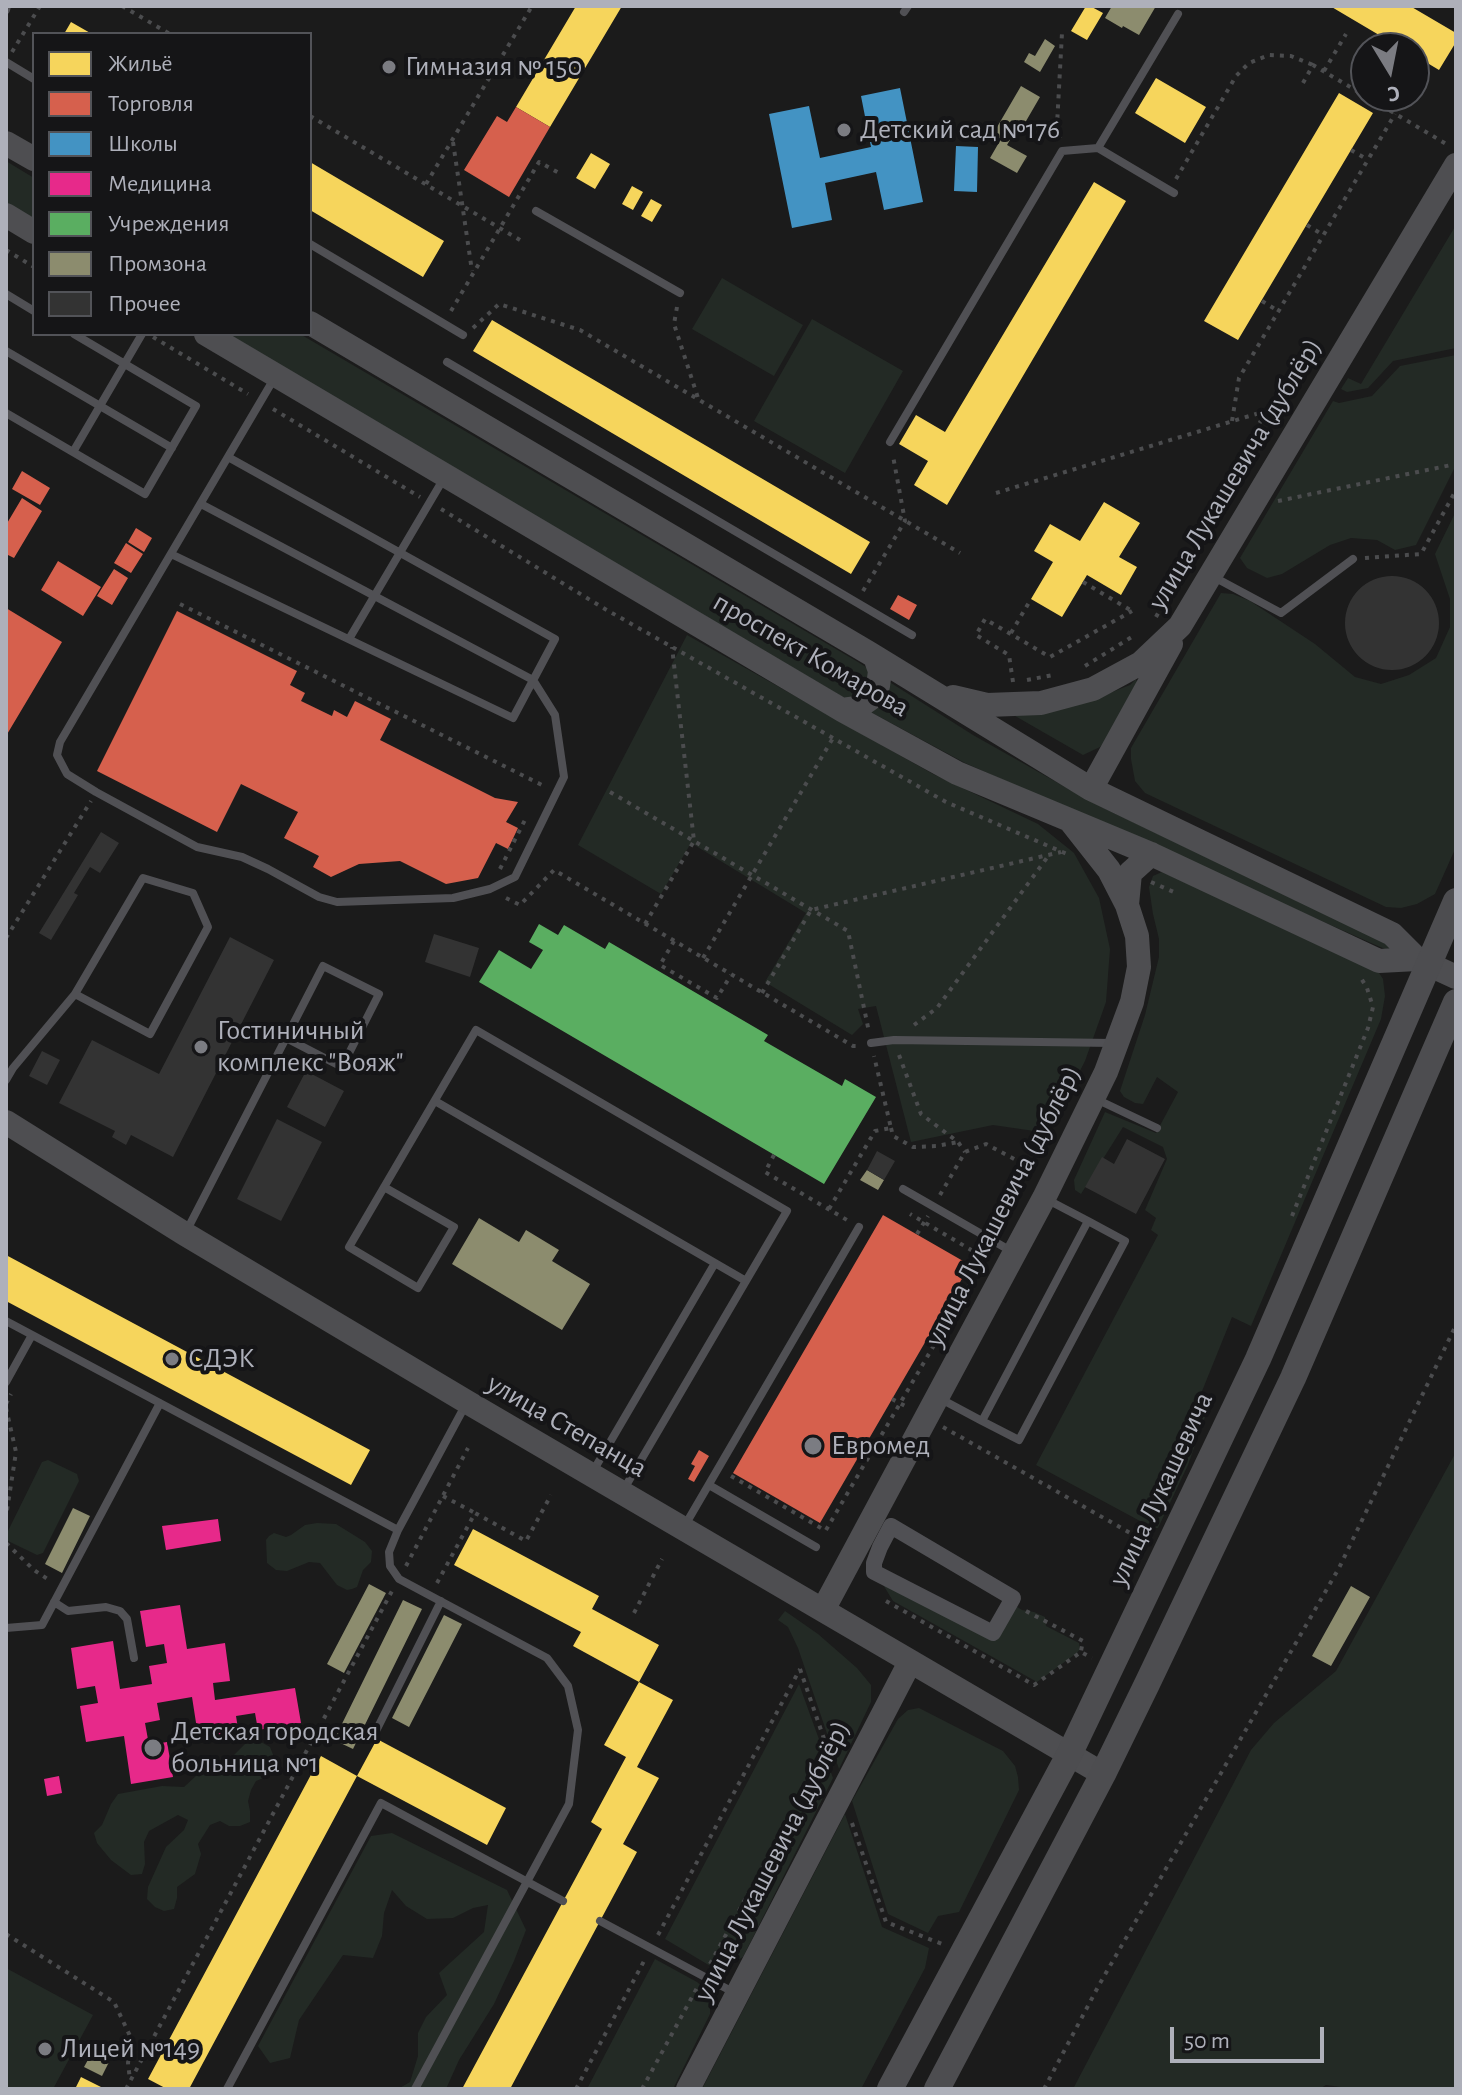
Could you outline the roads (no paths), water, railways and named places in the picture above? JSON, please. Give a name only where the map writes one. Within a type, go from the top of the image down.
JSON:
[{"type":"main road","points":[[6,143],[32,158]]},
{"type":"main road","name":"улица Лукашевича (дублёр)","points":[[935,693],[987,705],[1041,703],[1093,689],[1141,663],[1180,626],[1252,507],[1453,155]]},
{"type":"main road","points":[[6,215],[32,231]]},
{"type":"main road","name":"проспект Комарова","points":[[312,324],[875,657],[1091,789],[1392,934],[1423,962],[1456,977]]},
{"type":"main road","name":"проспект Комарова","points":[[209,336],[842,710],[957,773],[1151,854],[1379,961],[1423,962]]},
{"type":"main road","points":[[1091,789],[1180,626]]},
{"type":"main road","points":[[842,710],[857,708],[870,699],[878,686],[880,671],[875,657]]},
{"type":"main road","name":"улица Лукашевича (дублёр)","points":[[823,1610],[1044,1198],[1118,1043],[1132,1002],[1139,967],[1137,936],[1127,905],[1109,870],[1070,821]]},
{"type":"main road","points":[[1127,905],[1130,873],[1151,854]]},
{"type":"main road","name":"улица Лукашевича","points":[[890,2089],[1069,1755],[1258,1359],[1423,962],[1456,901]]},
{"type":"main road","points":[[937,2089],[1103,1774],[1293,1378],[1456,1002]]},
{"type":"main road","name":"улица Степанца","points":[[6,1122],[185,1234],[467,1402],[1103,1774]]},
{"type":"main road","name":"улица Лукашевича (дублёр)","points":[[688,2089],[910,1662]]},
{"type":"street","points":[[891,1526],[1013,1598],[993,1633],[874,1572],[874,1563],[891,1526]]},
{"type":"lane","points":[[1098,148],[1178,14]]},
{"type":"lane","points":[[6,62],[32,78]]},
{"type":"lane","points":[[890,442],[1062,151],[1098,148],[1172,192]]},
{"type":"lane","points":[[536,211],[680,293]]},
{"type":"lane","points":[[312,245],[463,335]]},
{"type":"lane","points":[[6,294],[32,310]]},
{"type":"lane","points":[[6,413],[145,494],[196,406],[77,336]]},
{"type":"lane","points":[[73,452],[144,336]]},
{"type":"lane","points":[[6,351],[172,448]]},
{"type":"lane","points":[[447,362],[912,635]]},
{"type":"lane","points":[[201,504],[533,680],[555,715],[564,777],[515,877],[490,889],[453,898],[337,902],[319,897],[242,857],[197,847],[67,774],[57,755],[60,742],[276,376]]},
{"type":"lane","points":[[171,554],[513,718],[555,639],[228,457]]},
{"type":"lane","points":[[349,639],[446,475]]},
{"type":"lane","points":[[1211,575],[1281,613],[1353,559]]},
{"type":"lane","points":[[6,1080],[75,994],[143,878],[193,893],[208,927],[150,1034],[75,994]]},
{"type":"lane","points":[[185,1234],[323,966],[379,994],[342,1067],[286,1038]]},
{"type":"lane","points":[[384,1187],[454,1227],[418,1288],[349,1247],[384,1187],[435,1101],[476,1030],[787,1211],[622,1493]]},
{"type":"lane","points":[[871,1043],[894,1040],[1118,1043]]},
{"type":"lane","points":[[1093,1098],[1157,1128]]},
{"type":"lane","points":[[435,1101],[746,1281]]},
{"type":"lane","points":[[903,1189],[1015,1254]]},
{"type":"lane","points":[[933,1408],[982,1421],[1019,1440],[1055,1374],[1125,1241],[1044,1198]]},
{"type":"lane","points":[[982,1421],[1088,1221]]},
{"type":"lane","points":[[683,1529],[859,1227]]},
{"type":"lane","points":[[591,1474],[715,1263]]},
{"type":"lane","points":[[6,1321],[398,1530]]},
{"type":"lane","points":[[6,1382],[32,1335]]},
{"type":"lane","points":[[415,2089],[569,1804],[578,1730],[568,1686],[547,1658],[399,1579],[390,1566],[389,1552],[398,1530],[467,1402]]},
{"type":"lane","points":[[6,1628],[42,1625],[160,1403]]},
{"type":"lane","points":[[709,1485],[816,1547]]},
{"type":"lane","points":[[376,1731],[441,1601]]},
{"type":"lane","points":[[54,1602],[68,1611],[106,1607],[120,1611],[127,1619],[134,1658]]},
{"type":"lane","points":[[227,2089],[381,1803],[563,1901]]},
{"type":"lane","points":[[600,1921],[737,1994]]},
{"type":"place","name":"Гимназия № 150","points":[[389,67]]},
{"type":"place","name":"Детский сад №176","points":[[844,130]]},
{"type":"place","name":"Гостиничный комплекс \"Вояж\"","points":[[201,1047]]},
{"type":"place","name":"СДЭК","points":[[172,1359]]},
{"type":"place","name":"Евромед","points":[[813,1446]]},
{"type":"place","name":"Детская городская больница №1","points":[[153,1748]]},
{"type":"place","name":"Лицей №149","points":[[45,2049]]}]
